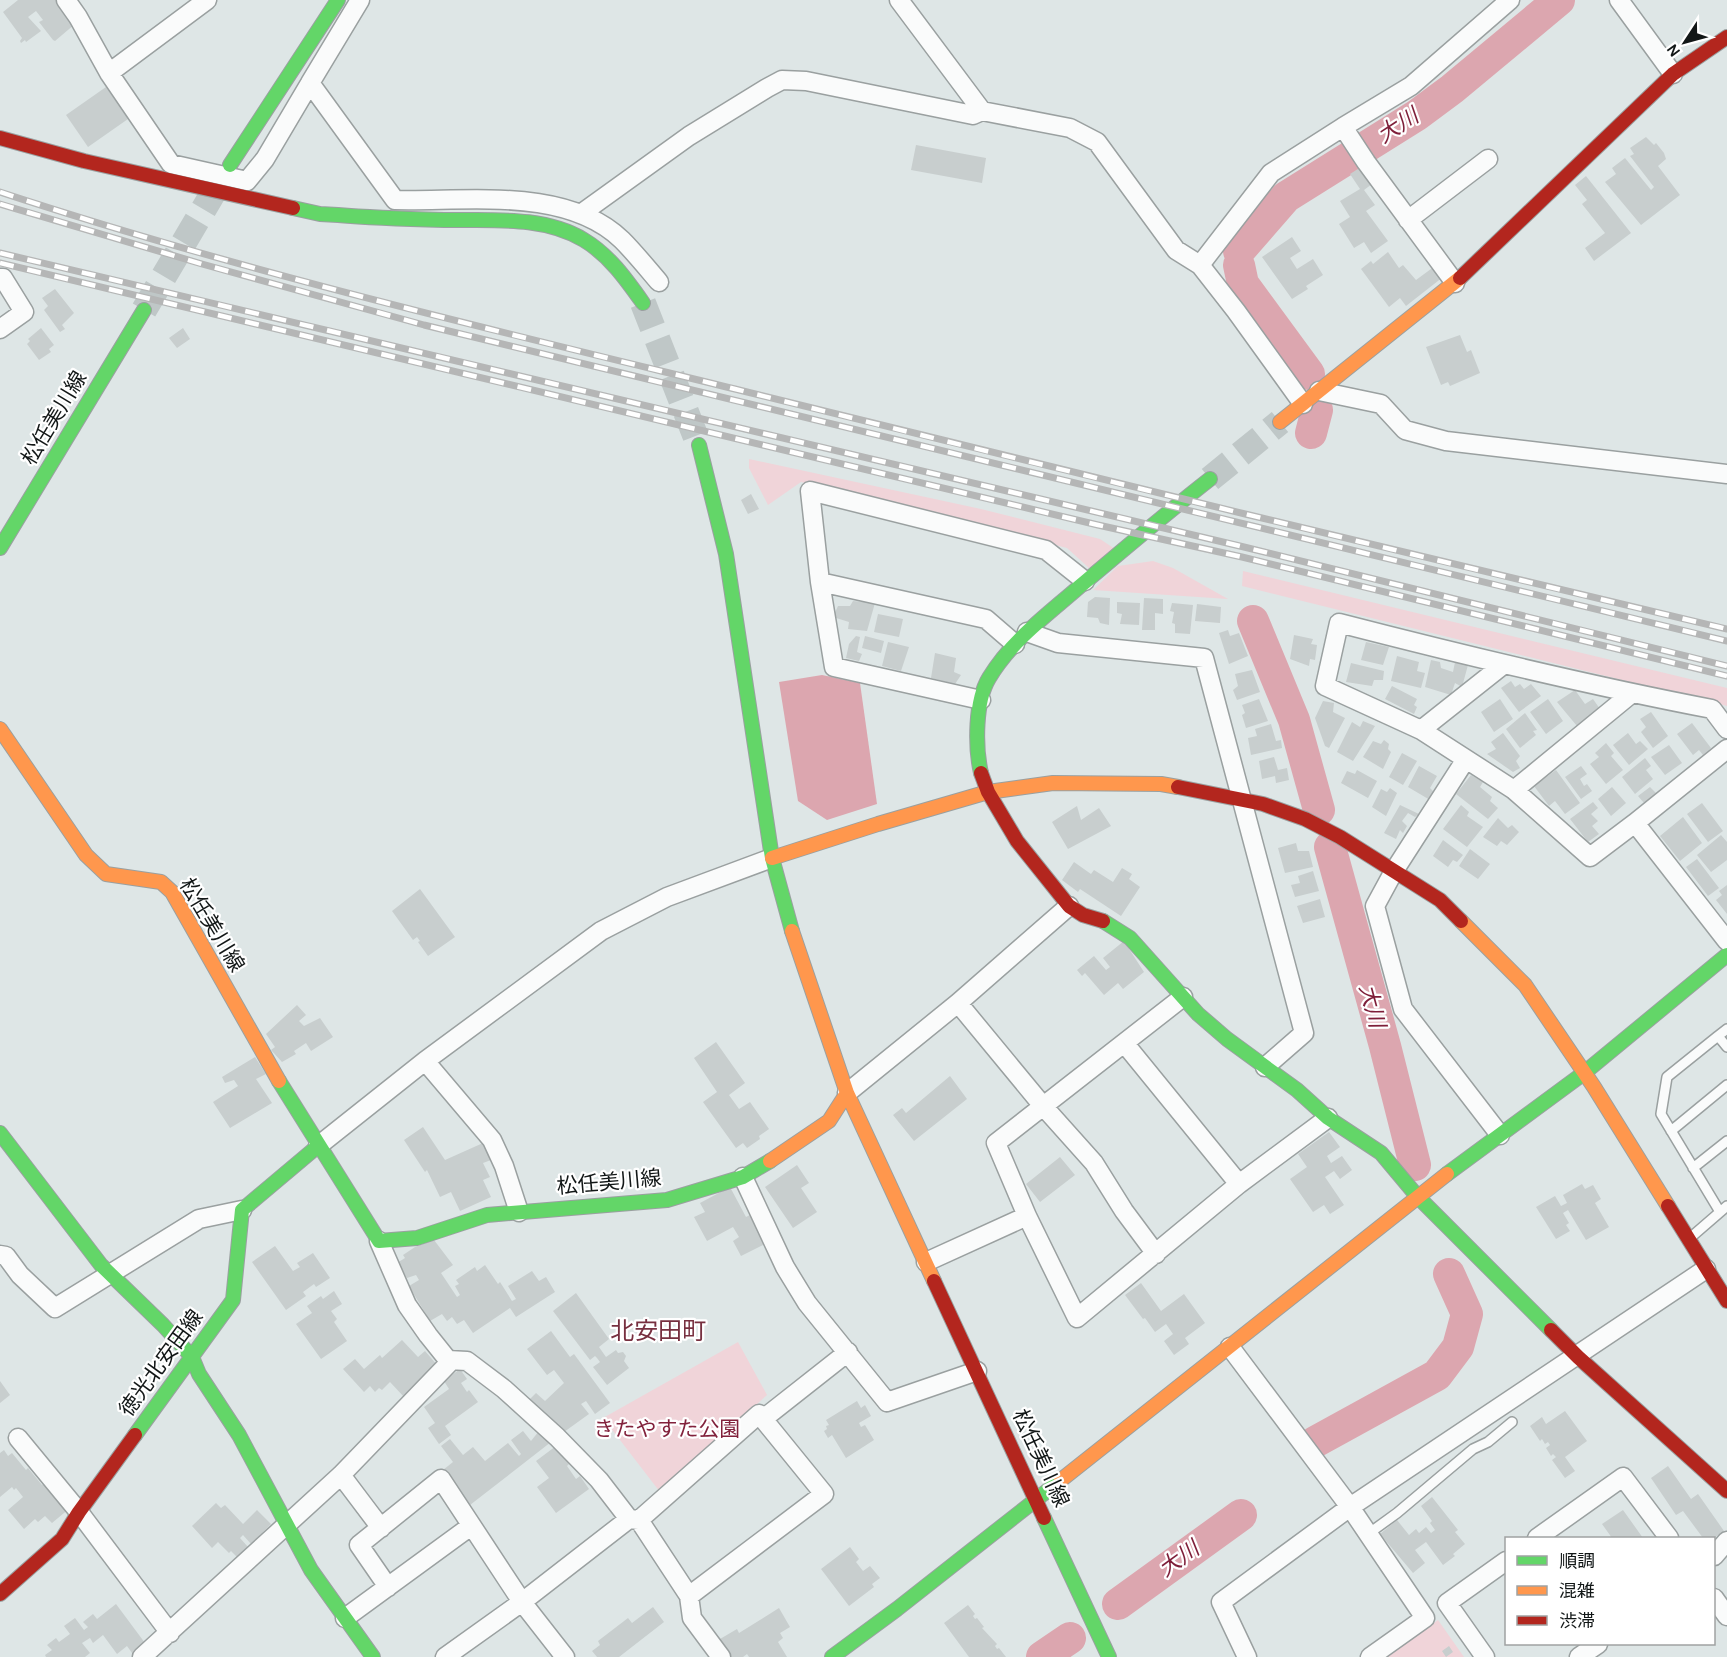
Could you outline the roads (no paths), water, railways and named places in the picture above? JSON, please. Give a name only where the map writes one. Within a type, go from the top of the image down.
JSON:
[{"type":"street","points":[[66,0],[109,72],[171,164],[247,181],[265,159],[360,0]]},
{"type":"street","points":[[109,72],[207,0]]},
{"type":"street","points":[[230,165],[338,0]]},
{"type":"street","points":[[899,0],[982,111]]},
{"type":"street","points":[[1200,265],[1271,173],[1411,86],[1510,0]]},
{"type":"street","points":[[1619,0],[1673,74]]},
{"type":"street","points":[[1280,422],[1455,283],[1673,74],[1727,37]]},
{"type":"street","points":[[582,213],[689,136],[782,80],[806,81],[973,115],[982,111],[1070,128],[1098,142],[1176,250],[1200,265],[1303,404]]},
{"type":"street","points":[[310,82],[395,200],[507,199],[582,213],[621,238],[659,282]]},
{"type":"street","points":[[1343,127],[1455,283]]},
{"type":"street","points":[[0,138],[84,162],[320,214],[532,222],[572,234],[605,255],[623,274],[643,303]]},
{"type":"street","points":[[1408,220],[1488,159]]},
{"type":"street","points":[[0,278],[3,278],[24,312],[0,329]]},
{"type":"street","name":"松任美川線","points":[[0,548],[144,310]]},
{"type":"street","points":[[1319,391],[1381,404],[1405,430],[1446,441],[1727,474]]},
{"type":"street","points":[[699,445],[726,554],[772,858],[789,922],[847,1093],[958,1003],[1069,906]]},
{"type":"street","points":[[1210,478],[1021,638],[988,679],[981,700],[977,745],[980,771],[988,792],[1017,842],[1069,906],[1083,915],[1107,922],[1130,938],[1198,1014],[1227,1040],[1297,1090],[1328,1118],[1381,1153],[1417,1196],[1578,1357],[1727,1491]]},
{"type":"street","points":[[981,700],[834,667],[820,582],[810,491],[1046,550],[1085,582]]},
{"type":"street","points":[[820,582],[986,619],[1021,638],[1204,658],[1304,1033],[1265,1067]]},
{"type":"street","points":[[1727,729],[1712,709],[1631,694],[1503,665],[1339,623],[1325,686],[1421,730],[1514,790],[1590,858],[1727,749]]},
{"type":"street","points":[[1421,730],[1503,665]]},
{"type":"street","points":[[1514,790],[1631,694]]},
{"type":"street","name":"松任美川線","points":[[0,729],[86,855],[106,874],[120,878],[134,877],[161,882],[172,892],[252,1036],[318,1146],[379,1241],[417,1238],[487,1215],[667,1200],[743,1177],[794,1146],[829,1121],[847,1093]]},
{"type":"street","points":[[1466,759],[1394,871],[1375,906],[1403,1009],[1500,1135]]},
{"type":"street","points":[[0,1255],[6,1256],[20,1275],[56,1308],[199,1219],[242,1210],[425,1061],[601,931],[667,897],[772,858],[988,792],[1053,783],[1161,784],[1263,804],[1305,819],[1340,837],[1440,900],[1525,985],[1584,1073],[1727,1302]]},
{"type":"street","points":[[1635,823],[1727,941]]},
{"type":"street","points":[[832,1657],[897,1609],[1230,1347],[1417,1196],[1584,1073],[1722,963]]},
{"type":"street","points":[[1183,998],[996,1143],[1027,1216],[1077,1318],[1239,1184],[1328,1118]]},
{"type":"street","points":[[958,1003],[1043,1106],[1094,1163],[1156,1254]]},
{"type":"street","points":[[1125,1044],[1239,1184]]},
{"type":"street","points":[[425,1061],[492,1140],[504,1166],[519,1212]]},
{"type":"street","name":"松任美川線","points":[[847,1093],[1109,1657]]},
{"type":"street","points":[[0,1132],[101,1265],[192,1357],[199,1374],[239,1435],[311,1570],[373,1657]]},
{"type":"street","points":[[743,1177],[785,1267],[807,1303],[887,1402],[977,1371]]},
{"type":"street","name":"徳光北安田線","points":[[0,1594],[62,1539],[79,1512],[233,1300],[242,1210]]},
{"type":"street","points":[[927,1262],[1027,1216]]},
{"type":"street","points":[[379,1241],[407,1305],[448,1360],[467,1361],[504,1389],[557,1437],[599,1480],[634,1520],[689,1596],[692,1618],[721,1657]]},
{"type":"street","points":[[1247,1657],[1221,1602],[1350,1507],[1578,1357],[1706,1269]]},
{"type":"street","points":[[1230,1347],[1350,1507],[1425,1618],[1370,1657]]},
{"type":"street","points":[[763,1419],[848,1352]]},
{"type":"street","points":[[142,1657],[342,1475],[452,1360]]},
{"type":"street","points":[[445,1657],[634,1520],[759,1414],[824,1494],[689,1596]]},
{"type":"street","points":[[18,1438],[79,1512],[170,1633]]},
{"type":"street","points":[[342,1475],[381,1528]]},
{"type":"street","points":[[1541,1537],[1623,1477],[1668,1537]]},
{"type":"street","points":[[388,1587],[359,1545],[441,1479],[522,1602],[565,1657]]},
{"type":"street","points":[[345,1618],[471,1526]]},
{"type":"street","points":[[1715,1554],[1727,1540]]},
{"type":"street","points":[[1485,1657],[1448,1604],[1505,1562]]},
{"type":"street","points":[[1715,1601],[1727,1616]]},
{"type":"street","points":[[1579,1657],[1597,1645]]},
{"type":"lane","points":[[1688,1240],[1724,1209],[1693,1168],[1661,1114],[1667,1077],[1727,1029]]},
{"type":"lane","points":[[1718,1036],[1727,1047]]},
{"type":"lane","points":[[1671,1131],[1727,1085]]},
{"type":"lane","points":[[1693,1168],[1727,1141]]},
{"type":"lane","points":[[1368,1534],[1397,1513],[1470,1452],[1488,1442],[1512,1422]]},
{"type":"lane","points":[[1459,1436],[1470,1452]]},
{"type":"waterway","name":"大川","points":[[1239,251],[1286,197],[1417,115],[1452,89],[1559,0]]},
{"type":"waterway","name":"大川","points":[[1239,265],[1243,284],[1309,374]]},
{"type":"waterway","name":"大川","points":[[1311,433],[1317,410]]},
{"type":"waterway","name":"大川","points":[[1253,621],[1294,720],[1319,810]]},
{"type":"waterway","name":"大川","points":[[1330,847],[1415,1165]]},
{"type":"waterway","name":"大川","points":[[1315,1442],[1437,1375],[1458,1347],[1467,1314],[1449,1274]]},
{"type":"waterway","name":"大川","points":[[1118,1604],[1241,1515]]},
{"type":"waterway","name":"大川","points":[[1042,1657],[1070,1638]]},
{"type":"tunnel","points":[[144,310],[225,173]]},
{"type":"tunnel","points":[[643,303],[699,445]]},
{"type":"tunnel","points":[[1210,479],[1280,422]]},
{"type":"railway","points":[[0,192],[182,248],[366,298],[1727,629]]},
{"type":"railway","points":[[0,204],[202,264],[424,325],[1727,641]]},
{"type":"railway","points":[[0,253],[1244,547],[1727,666]]},
{"type":"railway","points":[[0,263],[1098,525],[1242,557],[1727,676]]},
{"type":"district","name":"北安田町","points":[[658,1331]]},
{"type":"park label","name":"きたやすた公園","points":[[667,1429]]}]
